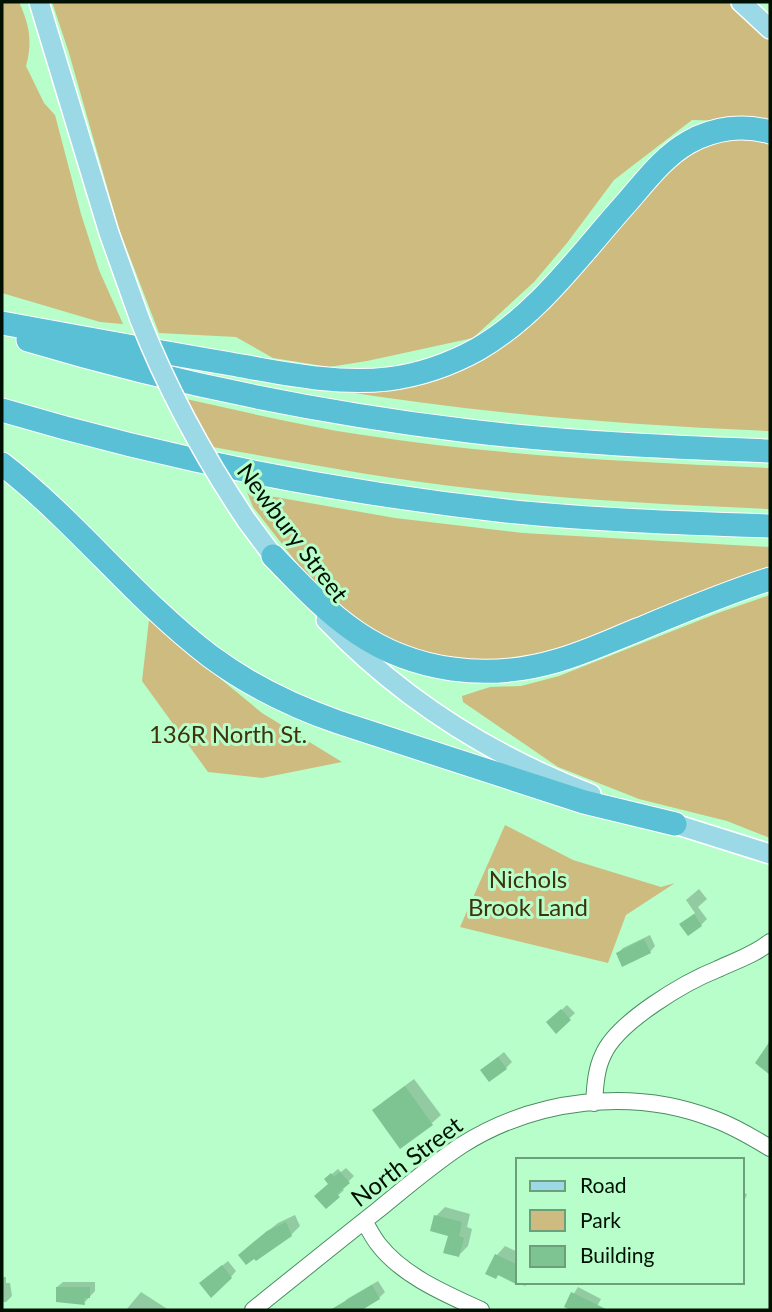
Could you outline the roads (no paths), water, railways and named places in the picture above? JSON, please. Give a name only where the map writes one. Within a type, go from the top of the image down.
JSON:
[{"type":"highway","points":[[2,323],[312,377],[370,380],[409,375],[463,357],[516,323],[541,299],[662,163],[687,144],[701,136],[727,129],[757,128],[770,132]]},
{"type":"highway","points":[[2,332],[166,377],[287,403],[379,419],[550,439],[770,452]]},
{"type":"highway","points":[[2,410],[192,460],[367,492],[473,507],[567,516],[770,526]]},
{"type":"highway","points":[[2,464],[55,509],[184,635],[212,657],[262,689],[298,707],[338,722],[573,799],[675,824]]},
{"type":"highway","points":[[273,556],[323,606],[374,643],[412,660],[472,671],[513,670],[554,662],[770,579]]},
{"type":"main road","name":"Newbury Street","points":[[40,2],[109,233],[139,320],[157,362],[188,425],[247,521],[319,612],[385,675],[440,717],[501,754],[544,775],[675,824],[770,854]]},
{"type":"main road","points":[[741,2],[770,29]]},
{"type":"street","points":[[594,1102],[603,1054],[620,1031],[669,994],[715,970],[755,954],[770,942]]},
{"type":"street","name":"North Street","points":[[253,1310],[452,1153],[487,1131],[541,1110],[568,1104],[620,1101],[686,1111],[733,1127],[770,1148]]},
{"type":"street","points":[[364,1221],[379,1245],[392,1258],[429,1285],[481,1310]]},
{"type":"park label","name":"136R North St.","points":[[228,735]]},
{"type":"park label","name":"Nichols Brook Land","points":[[528,894]]}]
